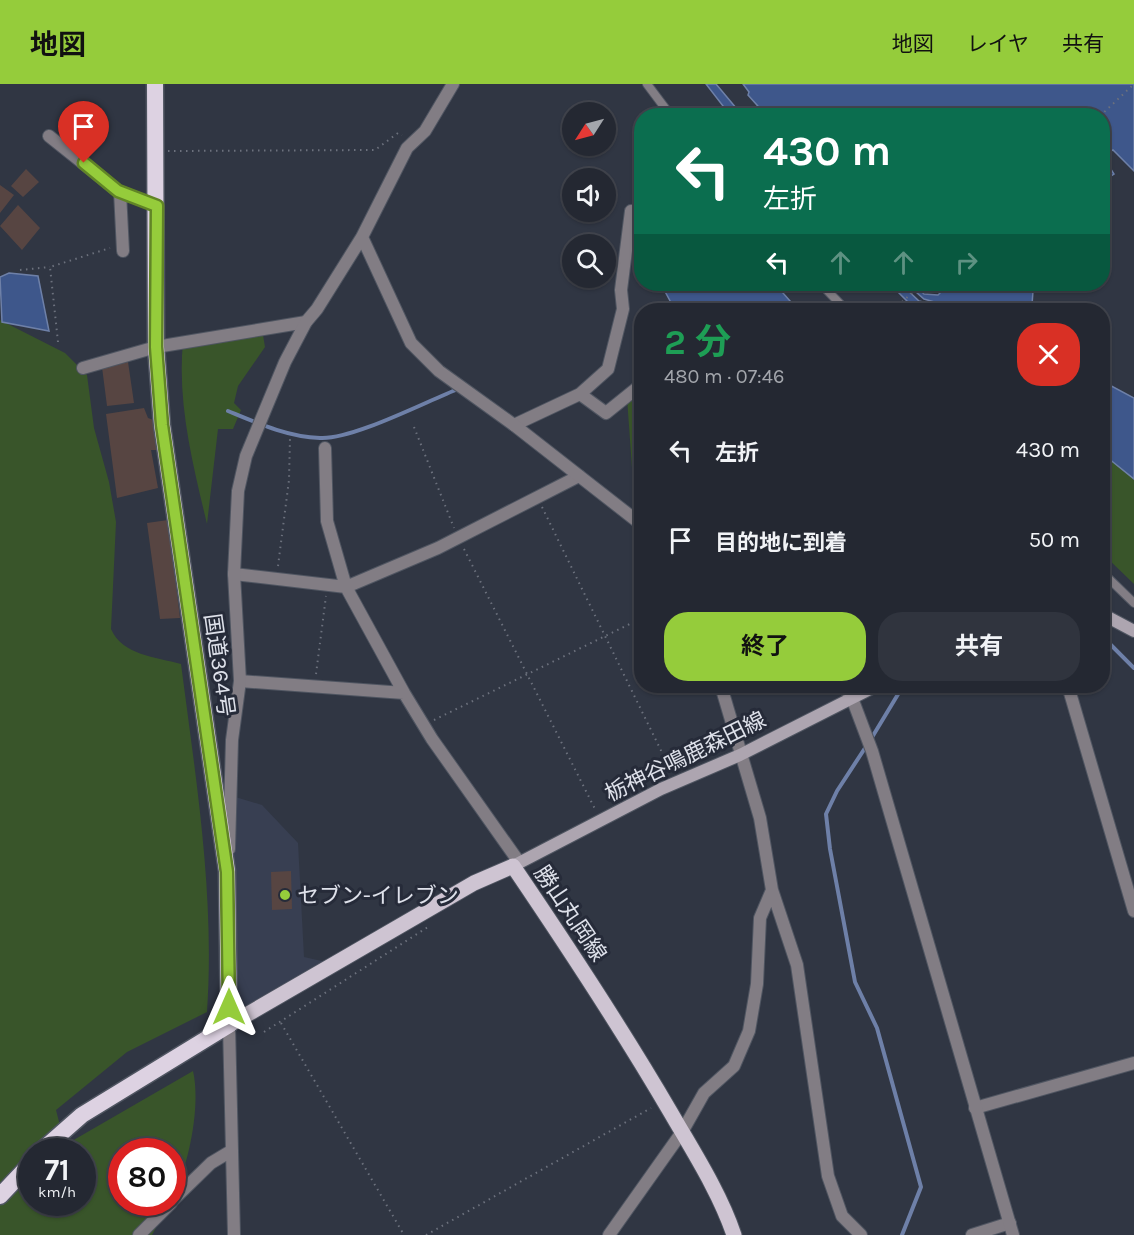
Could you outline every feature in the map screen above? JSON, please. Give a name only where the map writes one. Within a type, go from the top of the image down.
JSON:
[{"type":"highway","name":"国道364号","points":[[155,84],[156,347],[162,425],[227,872],[229,1025]]},
{"type":"highway","points":[[56,1138],[82,1115],[229,1025]]},
{"type":"highway","points":[[0,1196],[18,1177]]},
{"type":"main road","points":[[1110,618],[1134,631]]},
{"type":"main road","name":"栃神谷鳴鹿森田線","points":[[516,864],[676,782],[740,755],[862,693]]},
{"type":"main road","name":"勝山丸岡線","points":[[229,1025],[474,883],[516,864],[682,1132],[734,1235]]},
{"type":"street","points":[[227,872],[232,796],[232,740],[240,681],[234,574],[238,491],[246,456],[285,362],[306,322],[317,309],[362,237],[407,148],[424,131],[453,84]]},
{"type":"street","points":[[49,136],[120,192],[157,206]]},
{"type":"street","points":[[120,192],[123,248]]},
{"type":"street","points":[[514,425],[580,394],[608,369],[622,309],[621,290],[631,211]]},
{"type":"street","points":[[362,237],[411,343],[439,371],[514,425],[634,519]]},
{"type":"street","points":[[82,368],[156,347],[306,322]]},
{"type":"street","points":[[580,394],[606,413],[634,390]]},
{"type":"street","points":[[325,448],[327,522],[346,587],[423,725],[516,864]]},
{"type":"street","points":[[234,574],[346,587],[458,539],[579,476]]},
{"type":"street","points":[[240,681],[404,693]]},
{"type":"street","points":[[723,693],[760,818],[772,890],[797,965],[828,1176],[842,1216],[861,1235]]},
{"type":"street","points":[[848,693],[872,751],[1011,1229],[972,1235]]},
{"type":"street","points":[[1070,693],[1134,911]]},
{"type":"street","points":[[609,1235],[682,1132],[704,1093],[734,1066],[749,1031],[757,984],[760,918],[772,890]]},
{"type":"street","points":[[229,1025],[234,1235]]},
{"type":"street","points":[[975,1108],[1134,1063]]},
{"type":"street","points":[[186,1188],[211,1163],[231,1151]]},
{"type":"street","points":[[139,1235],[158,1216]]},
{"type":"lane","points":[[647,84],[665,108]]},
{"type":"lane","points":[[828,291],[839,303]]},
{"type":"lane","points":[[1110,580],[1134,603]]},
{"type":"path","points":[[1108,108],[1134,84]]},
{"type":"path","points":[[156,151],[375,150],[398,133],[414,141]]},
{"type":"path","points":[[20,270],[50,267],[123,248]]},
{"type":"path","points":[[50,267],[58,342]]},
{"type":"path","points":[[901,303],[914,291]]},
{"type":"path","points":[[414,427],[458,539],[600,821]]},
{"type":"path","points":[[277,578],[289,480],[290,438]]},
{"type":"path","points":[[538,498],[676,782]]},
{"type":"path","points":[[315,686],[327,585]]},
{"type":"path","points":[[423,725],[634,622]]},
{"type":"path","points":[[264,1032],[430,925]]},
{"type":"path","points":[[281,1023],[404,1235]]},
{"type":"path","points":[[426,1235],[663,1101]]},
{"type":"shaded area","points":[[232,796],[262,805],[298,843],[304,957],[326,962],[229,1025]]},
{"type":"green space","points":[[0,320],[65,353],[87,375],[94,428],[109,482],[116,522],[111,629],[116,638],[131,650],[181,664],[203,838],[209,968],[207,1012],[127,1052],[56,1110],[63,1138],[18,1138],[18,1216],[96,1216],[96,1138],[77,1138],[193,1071],[196,1101],[186,1160],[186,1138],[108,1138],[108,1216],[162,1216],[152,1235],[0,1235]]},
{"type":"green space","points":[[262,329],[265,347],[238,386],[234,403],[241,410],[233,429],[218,429],[207,524],[184,411],[183,342]]},
{"type":"green space","points":[[634,391],[634,497],[627,397]]},
{"type":"green space","points":[[1110,438],[1134,456],[1134,584],[1110,561]]},
{"type":"water","points":[[706,84],[716,84],[736,108],[725,108]]},
{"type":"water","points":[[743,84],[1134,84],[1134,171],[1113,150],[1110,151],[1110,108],[760,108],[748,95],[749,92]]},
{"type":"water","points":[[9,273],[38,276],[49,331],[2,322],[0,277]]},
{"type":"water","points":[[665,291],[781,291],[792,303],[671,303]]},
{"type":"water","points":[[897,291],[908,291],[919,301],[927,303],[909,303]]},
{"type":"water","points":[[915,291],[938,295],[940,293],[938,291],[1033,291],[1032,303],[938,303],[924,299]]},
{"type":"water","points":[[1110,385],[1134,398],[1134,479],[1110,460]]},
{"type":"building","points":[[26,169],[39,182],[23,197],[11,186]]},
{"type":"building","points":[[0,185],[14,195],[0,213]]},
{"type":"building","points":[[18,205],[40,228],[22,250],[0,226]]},
{"type":"building","points":[[127,355],[134,403],[107,406],[102,367]]},
{"type":"building","points":[[144,408],[148,418],[156,421],[159,450],[151,450],[158,488],[117,498],[106,414]]},
{"type":"building","points":[[168,520],[180,618],[160,619],[147,523]]},
{"type":"building","points":[[291,871],[292,909],[272,910],[271,872]]},
{"type":"waterway","points":[[228,411],[284,432],[308,437],[334,437],[369,427],[458,389]]},
{"type":"waterway","points":[[1110,644],[1134,668]]},
{"type":"waterway","points":[[871,739],[899,693]]},
{"type":"waterway","points":[[867,745],[837,791],[826,814],[830,849],[855,982],[877,1028],[921,1187],[902,1235]]},
{"type":"place","name":"セブン-イレブン","points":[[285,895]]},
{"type":"route","points":[[84,163],[118,191],[157,206],[156,347],[162,425],[227,872],[229,1007]]}]
